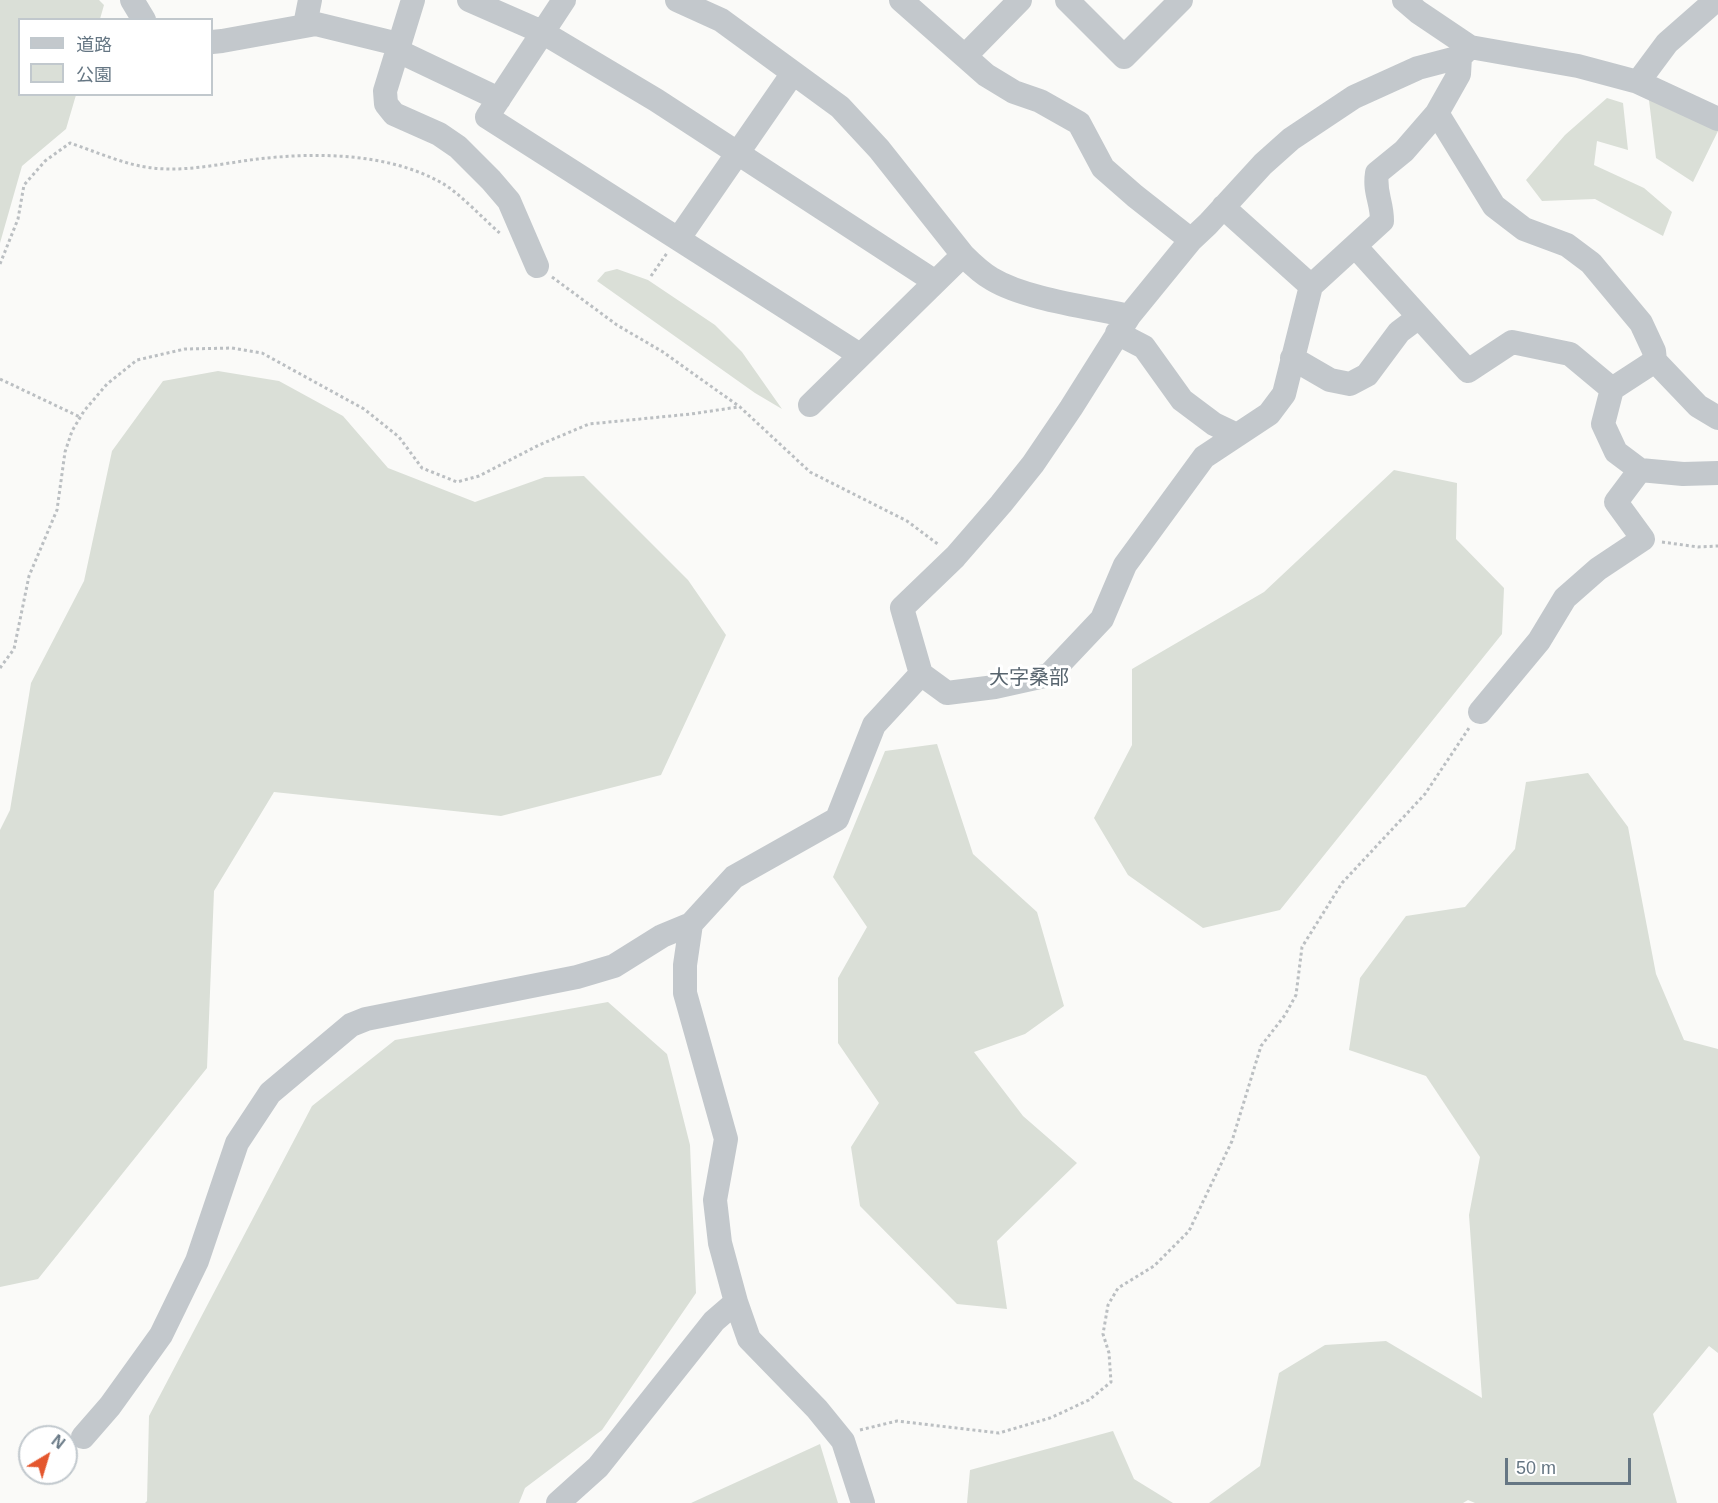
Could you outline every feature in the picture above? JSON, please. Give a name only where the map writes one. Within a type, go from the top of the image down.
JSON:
[{"type":"street","points":[[132,0],[143,18]]},
{"type":"street","points":[[305,25],[310,0]]},
{"type":"street","points":[[412,0],[397,47],[386,91],[386,104],[394,114],[438,134],[476,163],[508,201],[537,266]]},
{"type":"street","points":[[469,0],[542,32],[656,100],[934,281]]},
{"type":"street","points":[[564,0],[487,117],[860,355]]},
{"type":"street","points":[[677,0],[721,20],[840,107],[879,149],[963,255],[977,269],[993,280],[1023,292],[1123,325],[1144,347],[1182,400],[1214,424],[1238,435]]},
{"type":"street","points":[[901,0],[986,75],[1014,92],[1040,101],[1079,123],[1103,168],[1191,240]]},
{"type":"street","points":[[965,56],[1020,0]]},
{"type":"street","points":[[1066,0],[1124,57],[1181,0]]},
{"type":"street","points":[[1418,4],[1465,52]]},
{"type":"street","points":[[1638,82],[1667,43],[1707,9]]},
{"type":"street","points":[[213,42],[316,24],[397,47],[499,99]]},
{"type":"street","points":[[1465,52],[1459,74],[1437,113],[1404,151],[1377,173],[1375,188],[1382,208],[1382,221],[1311,286],[1284,394],[1269,414],[1204,457],[1125,564],[1102,619],[1049,675],[995,687],[947,693],[921,674],[903,608],[976,534],[1033,464],[1123,325],[1191,240],[1263,164],[1291,138],[1320,117],[1354,97],[1418,68],[1465,52],[1578,66],[1638,82],[1718,119]]},
{"type":"street","points":[[679,238],[793,73]]},
{"type":"street","points":[[1437,113],[1494,206],[1524,229],[1568,245],[1591,263],[1641,323],[1654,351],[1655,361],[1698,406],[1718,418]]},
{"type":"street","points":[[1223,207],[1311,286]]},
{"type":"street","points":[[1355,246],[1468,371],[1512,342],[1570,354],[1612,389]]},
{"type":"street","points":[[810,405],[963,255]]},
{"type":"street","points":[[1292,358],[1330,380],[1350,384],[1367,375],[1399,332],[1419,317]]},
{"type":"street","points":[[1655,361],[1612,389],[1603,424],[1616,452],[1640,470],[1683,474],[1718,473]]},
{"type":"street","points":[[1480,712],[1539,641],[1565,598],[1598,568],[1642,539],[1616,501],[1640,470]]},
{"type":"street","points":[[83,1437],[110,1406],[161,1335],[197,1261],[237,1143],[270,1093],[351,1025],[366,1019],[578,977],[614,966],[662,936],[691,924],[734,876],[837,819],[874,725],[921,674]]},
{"type":"street","points":[[691,924],[685,965],[685,993],[726,1139],[715,1200],[720,1243],[736,1302],[749,1339],[817,1409],[843,1441],[863,1503]]},
{"type":"street","points":[[558,1503],[598,1467],[714,1321],[736,1302]]},
{"type":"path","points":[[0,264],[18,219],[24,185],[45,161],[70,143],[152,168],[185,169],[290,156],[343,156],[388,163],[412,169],[443,184],[503,236]]},
{"type":"path","points":[[651,276],[679,238]]},
{"type":"path","points":[[537,266],[617,324],[663,352],[740,407],[810,472],[907,521],[955,557]]},
{"type":"path","points":[[0,668],[14,649],[29,576],[57,510],[65,452],[72,431],[106,384],[137,360],[185,349],[232,348],[262,353],[364,409],[399,436],[422,468],[457,483],[479,476],[539,445],[589,424],[740,407]]},
{"type":"path","points":[[0,379],[80,417]]},
{"type":"path","points":[[1642,539],[1698,547],[1718,546]]},
{"type":"path","points":[[838,1435],[897,1421],[999,1433],[1050,1418],[1089,1400],[1111,1382],[1109,1353],[1103,1334],[1108,1305],[1118,1288],[1154,1266],[1189,1231],[1232,1141],[1261,1046],[1285,1015],[1296,995],[1302,947],[1342,883],[1425,794],[1480,712]]},
{"type":"green space","points":[[0,0],[99,0],[104,5],[100,18],[18,18],[18,96],[76,96],[66,129],[22,166],[0,243]]},
{"type":"green space","points":[[1648,92],[1718,127],[1693,182],[1656,158]]},
{"type":"green space","points":[[1607,98],[1623,103],[1628,150],[1597,141],[1594,165],[1644,188],[1672,212],[1663,236],[1595,199],[1542,201],[1526,180],[1565,135]]},
{"type":"green space","points":[[617,269],[648,280],[715,325],[742,352],[782,409],[755,393],[597,281],[605,272]]},
{"type":"green space","points":[[218,371],[279,381],[343,416],[388,468],[475,502],[545,477],[584,476],[688,580],[726,635],[661,775],[501,816],[274,792],[214,891],[207,1068],[38,1279],[0,1287],[0,830],[10,810],[31,683],[84,581],[112,451],[163,381]]},
{"type":"green space","points":[[1394,470],[1457,483],[1456,539],[1504,588],[1502,634],[1280,910],[1203,928],[1128,875],[1094,818],[1132,745],[1132,669],[1264,592]]},
{"type":"green space","points":[[937,744],[973,854],[1037,912],[1064,1006],[1025,1034],[974,1052],[1023,1116],[1077,1163],[997,1241],[1007,1309],[957,1304],[860,1206],[851,1147],[879,1103],[838,1043],[838,978],[867,927],[833,877],[885,751]]},
{"type":"green space","points":[[1588,773],[1628,827],[1656,974],[1684,1040],[1718,1049],[1718,1353],[1709,1346],[1653,1414],[1677,1503],[1475,1503],[1468,1500],[1463,1503],[1209,1503],[1260,1466],[1279,1373],[1325,1345],[1386,1341],[1482,1398],[1469,1215],[1480,1157],[1426,1076],[1349,1050],[1360,978],[1406,916],[1465,907],[1515,849],[1526,782]]},
{"type":"green space","points":[[608,1002],[667,1054],[690,1145],[696,1293],[602,1430],[525,1488],[519,1503],[145,1503],[147,1501],[149,1416],[312,1106],[395,1040]]},
{"type":"green space","points":[[1113,1431],[1134,1479],[1173,1503],[967,1503],[970,1470]]},
{"type":"green space","points":[[820,1444],[838,1503],[691,1503]]},
{"type":"district","name":"大字桑部","points":[[1029,678]]}]
